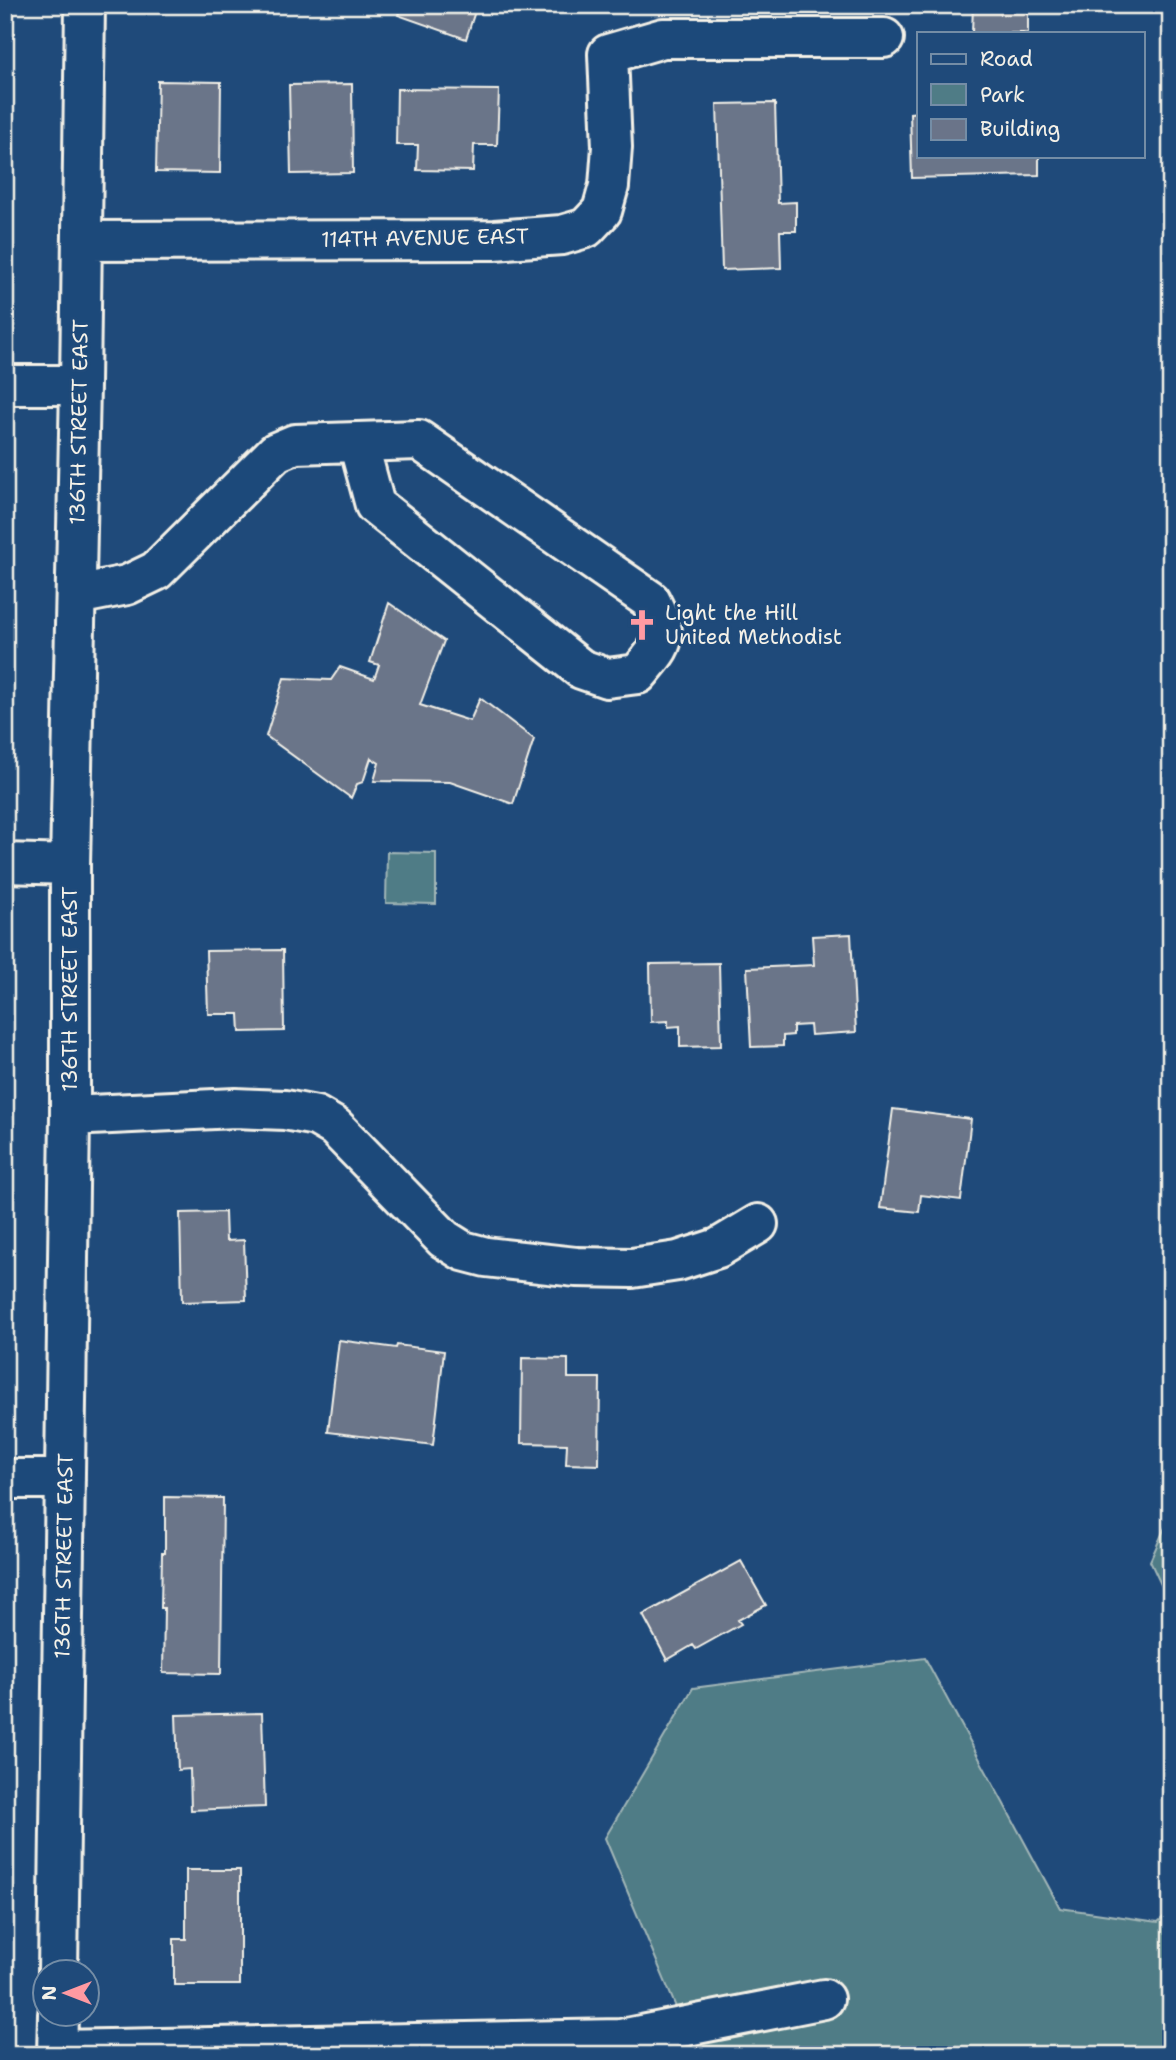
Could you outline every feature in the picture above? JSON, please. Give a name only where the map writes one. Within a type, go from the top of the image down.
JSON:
[{"type":"street","name":"136TH STREET EAST","points":[[58,1958],[70,1116],[70,864],[85,5]]},
{"type":"street","name":"114TH AVENUE EAST","points":[[82,241],[494,240],[562,235],[586,228],[602,211],[609,186],[612,148],[608,54],[663,38],[884,38]]},
{"type":"street","points":[[5,385],[80,385]]},
{"type":"street","points":[[76,595],[127,586],[156,571],[276,452],[295,444],[419,440],[650,600],[662,624],[660,647],[638,674],[607,678],[581,669],[375,505],[358,442]]},
{"type":"street","points":[[5,863],[70,864]]},
{"type":"street","points":[[70,1116],[234,1108],[285,1110],[316,1116],[335,1127],[444,1239],[463,1251],[486,1257],[576,1267],[632,1268],[678,1261],[718,1248],[758,1224]]},
{"type":"street","points":[[5,1479],[65,1479]]},
{"type":"street","points":[[57,2040],[621,2039],[824,1999]]},
{"type":"green space","points":[[387,852],[436,853],[436,904],[386,903]]},
{"type":"green space","points":[[1171,1514],[1171,1606],[1150,1561]]},
{"type":"green space","points":[[925,1658],[1060,1908],[1158,1922],[1171,1910],[1171,2055],[696,2055],[605,1838],[693,1688]]},
{"type":"building","points":[[402,5],[477,5],[466,39],[398,15]]},
{"type":"building","points":[[973,5],[1028,5],[1028,32],[972,32]]},
{"type":"building","points":[[158,81],[221,82],[220,173],[156,172]]},
{"type":"building","points":[[352,84],[353,173],[291,174],[289,85]]},
{"type":"building","points":[[397,89],[499,90],[497,145],[474,145],[473,171],[417,170],[418,145],[396,145]]},
{"type":"building","points":[[775,103],[778,203],[796,202],[796,231],[780,231],[781,268],[722,270],[717,104]]},
{"type":"building","points":[[917,112],[917,158],[1039,158],[1039,175],[912,178],[910,113]]},
{"type":"building","points":[[389,603],[444,641],[420,705],[470,721],[480,698],[534,739],[513,804],[450,782],[374,781],[379,763],[371,758],[363,782],[357,784],[351,798],[266,736],[284,678],[331,680],[340,667],[374,679],[379,665],[370,662]]},
{"type":"building","points":[[851,934],[856,1032],[811,1035],[810,1025],[793,1026],[793,1035],[783,1036],[783,1046],[751,1047],[747,968],[814,965],[812,936]]},
{"type":"building","points":[[283,950],[284,1031],[240,1032],[239,1014],[208,1014],[206,951]]},
{"type":"building","points":[[719,963],[721,1046],[680,1047],[680,1026],[668,1027],[668,1021],[651,1022],[650,964]]},
{"type":"building","points":[[893,1109],[971,1119],[961,1200],[921,1195],[919,1212],[880,1208]]},
{"type":"building","points":[[225,1212],[226,1241],[244,1240],[246,1300],[182,1302],[180,1213]]},
{"type":"building","points":[[339,1340],[444,1351],[433,1445],[328,1432]]},
{"type":"building","points":[[522,1358],[568,1359],[568,1378],[600,1378],[599,1465],[566,1464],[567,1444],[521,1443]]},
{"type":"building","points":[[165,1497],[223,1498],[221,1674],[163,1673],[164,1608],[161,1608]]},
{"type":"building","points":[[741,1561],[766,1605],[738,1620],[741,1624],[696,1649],[693,1645],[667,1660],[643,1615]]},
{"type":"building","points":[[262,1713],[265,1807],[191,1810],[190,1769],[178,1770],[176,1715]]},
{"type":"building","points":[[186,1870],[240,1870],[240,1985],[174,1985],[174,1939],[186,1939]]},
{"type":"place","name":"Light the Hill United Methodist","points":[[642,625]]}]
